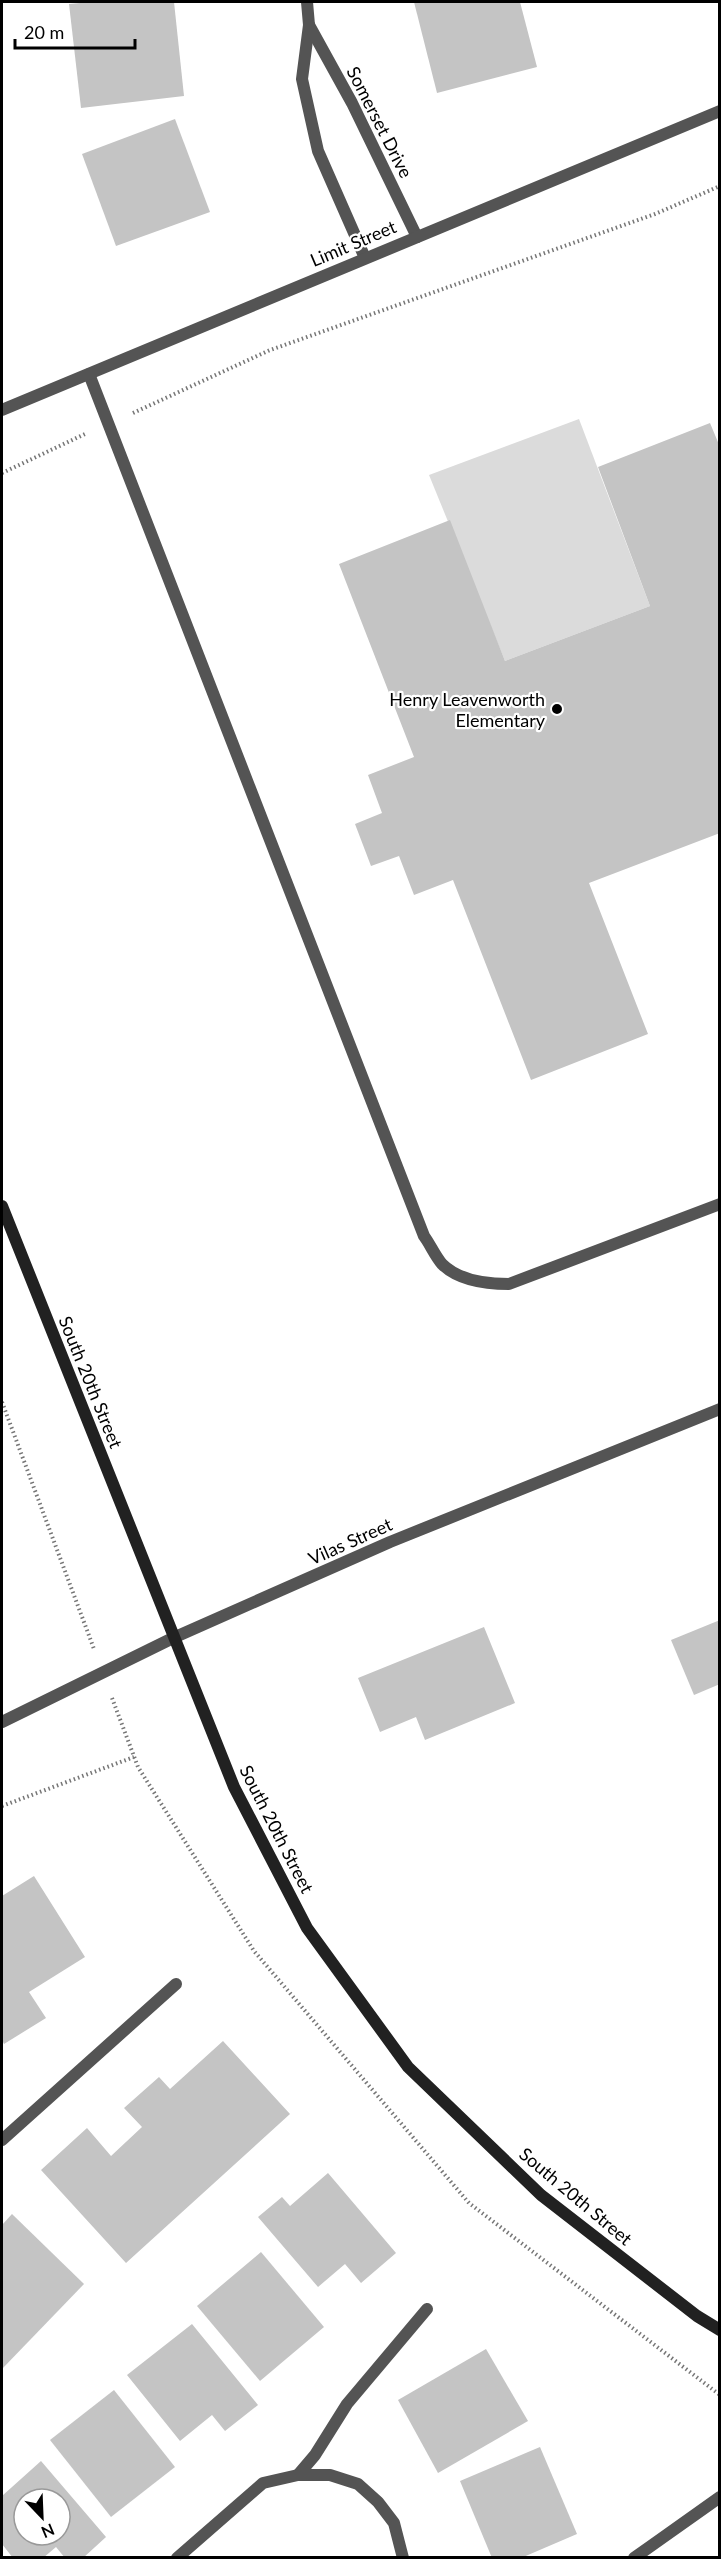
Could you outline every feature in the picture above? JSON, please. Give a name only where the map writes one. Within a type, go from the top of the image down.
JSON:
[{"type":"main road","name":"South 20th Street","points":[[2,1206],[234,1787],[307,1928],[408,2067],[541,2196],[720,2330]]},
{"type":"street","name":"Somerset Drive","points":[[307,2],[309,25],[302,79],[318,151],[365,258]]},
{"type":"street","name":"Somerset Drive","points":[[309,25],[352,103],[417,237]]},
{"type":"street","name":"Limit Street","points":[[2,410],[720,111]]},
{"type":"street","points":[[89,374],[424,1236],[442,1263],[459,1275],[487,1284],[508,1284],[720,1204]]},
{"type":"street","name":"Vilas Street","points":[[2,1722],[173,1638],[390,1542],[720,1409]]},
{"type":"street","points":[[2,2140],[176,1984]]},
{"type":"street","points":[[298,2475],[315,2455],[347,2404],[427,2309]]},
{"type":"street","points":[[177,2558],[263,2483],[298,2475],[330,2475],[358,2484],[378,2502],[394,2523],[403,2558]]},
{"type":"street","points":[[634,2558],[720,2497]]},
{"type":"path","points":[[2,473],[270,350],[655,214],[720,186]]},
{"type":"path","points":[[2,1806],[134,1757]]},
{"type":"shaded area","points":[[579,419],[650,606],[505,661],[429,475]]},
{"type":"building","points":[[174,2],[184,96],[81,108],[69,4]]},
{"type":"building","points":[[414,2],[520,2],[537,67],[437,93]]},
{"type":"building","points":[[175,119],[210,212],[116,246],[82,154]]},
{"type":"building","name":"Henry Leavenworth Elementary","points":[[710,423],[720,447],[720,833],[589,883],[648,1034],[531,1080],[453,880],[414,895],[399,856],[371,866],[355,824],[382,813],[368,775],[414,757],[339,564],[450,520],[505,661],[650,606],[598,467]]},
{"type":"building","points":[[720,1620],[720,1684],[694,1695],[671,1640]]},
{"type":"building","points":[[484,1627],[515,1703],[425,1740],[416,1717],[380,1732],[358,1678]]},
{"type":"building","points":[[34,1876],[85,1957],[29,1992],[46,2018],[4,2044],[2,2040],[2,1896]]},
{"type":"building","points":[[223,2041],[290,2114],[126,2263],[41,2170],[87,2128],[111,2156],[142,2127],[124,2108],[159,2077],[170,2089]]},
{"type":"building","points":[[328,2173],[396,2253],[361,2283],[345,2264],[318,2287],[258,2217],[282,2197],[290,2206]]},
{"type":"building","points":[[12,2214],[84,2284],[2,2369],[2,2225]]},
{"type":"building","points":[[261,2252],[324,2327],[260,2381],[197,2306]]},
{"type":"building","points":[[192,2324],[258,2405],[225,2431],[212,2415],[180,2441],[127,2375]]},
{"type":"building","points":[[486,2349],[528,2421],[438,2473],[398,2400]]},
{"type":"building","points":[[114,2390],[175,2467],[111,2517],[50,2440]]},
{"type":"building","points":[[540,2447],[577,2534],[521,2558],[492,2558],[460,2481]]},
{"type":"building","points":[[41,2461],[63,2487],[12,2487]]},
{"type":"building","points":[[12,2487],[12,2547],[56,2547],[43,2558],[13,2558],[2,2544],[2,2496]]},
{"type":"building","points":[[72,2497],[106,2537],[83,2558],[65,2558],[56,2547],[72,2547]]},
{"type":"place","name":"Henry Leavenworth Elementary","points":[[557,709]]}]
